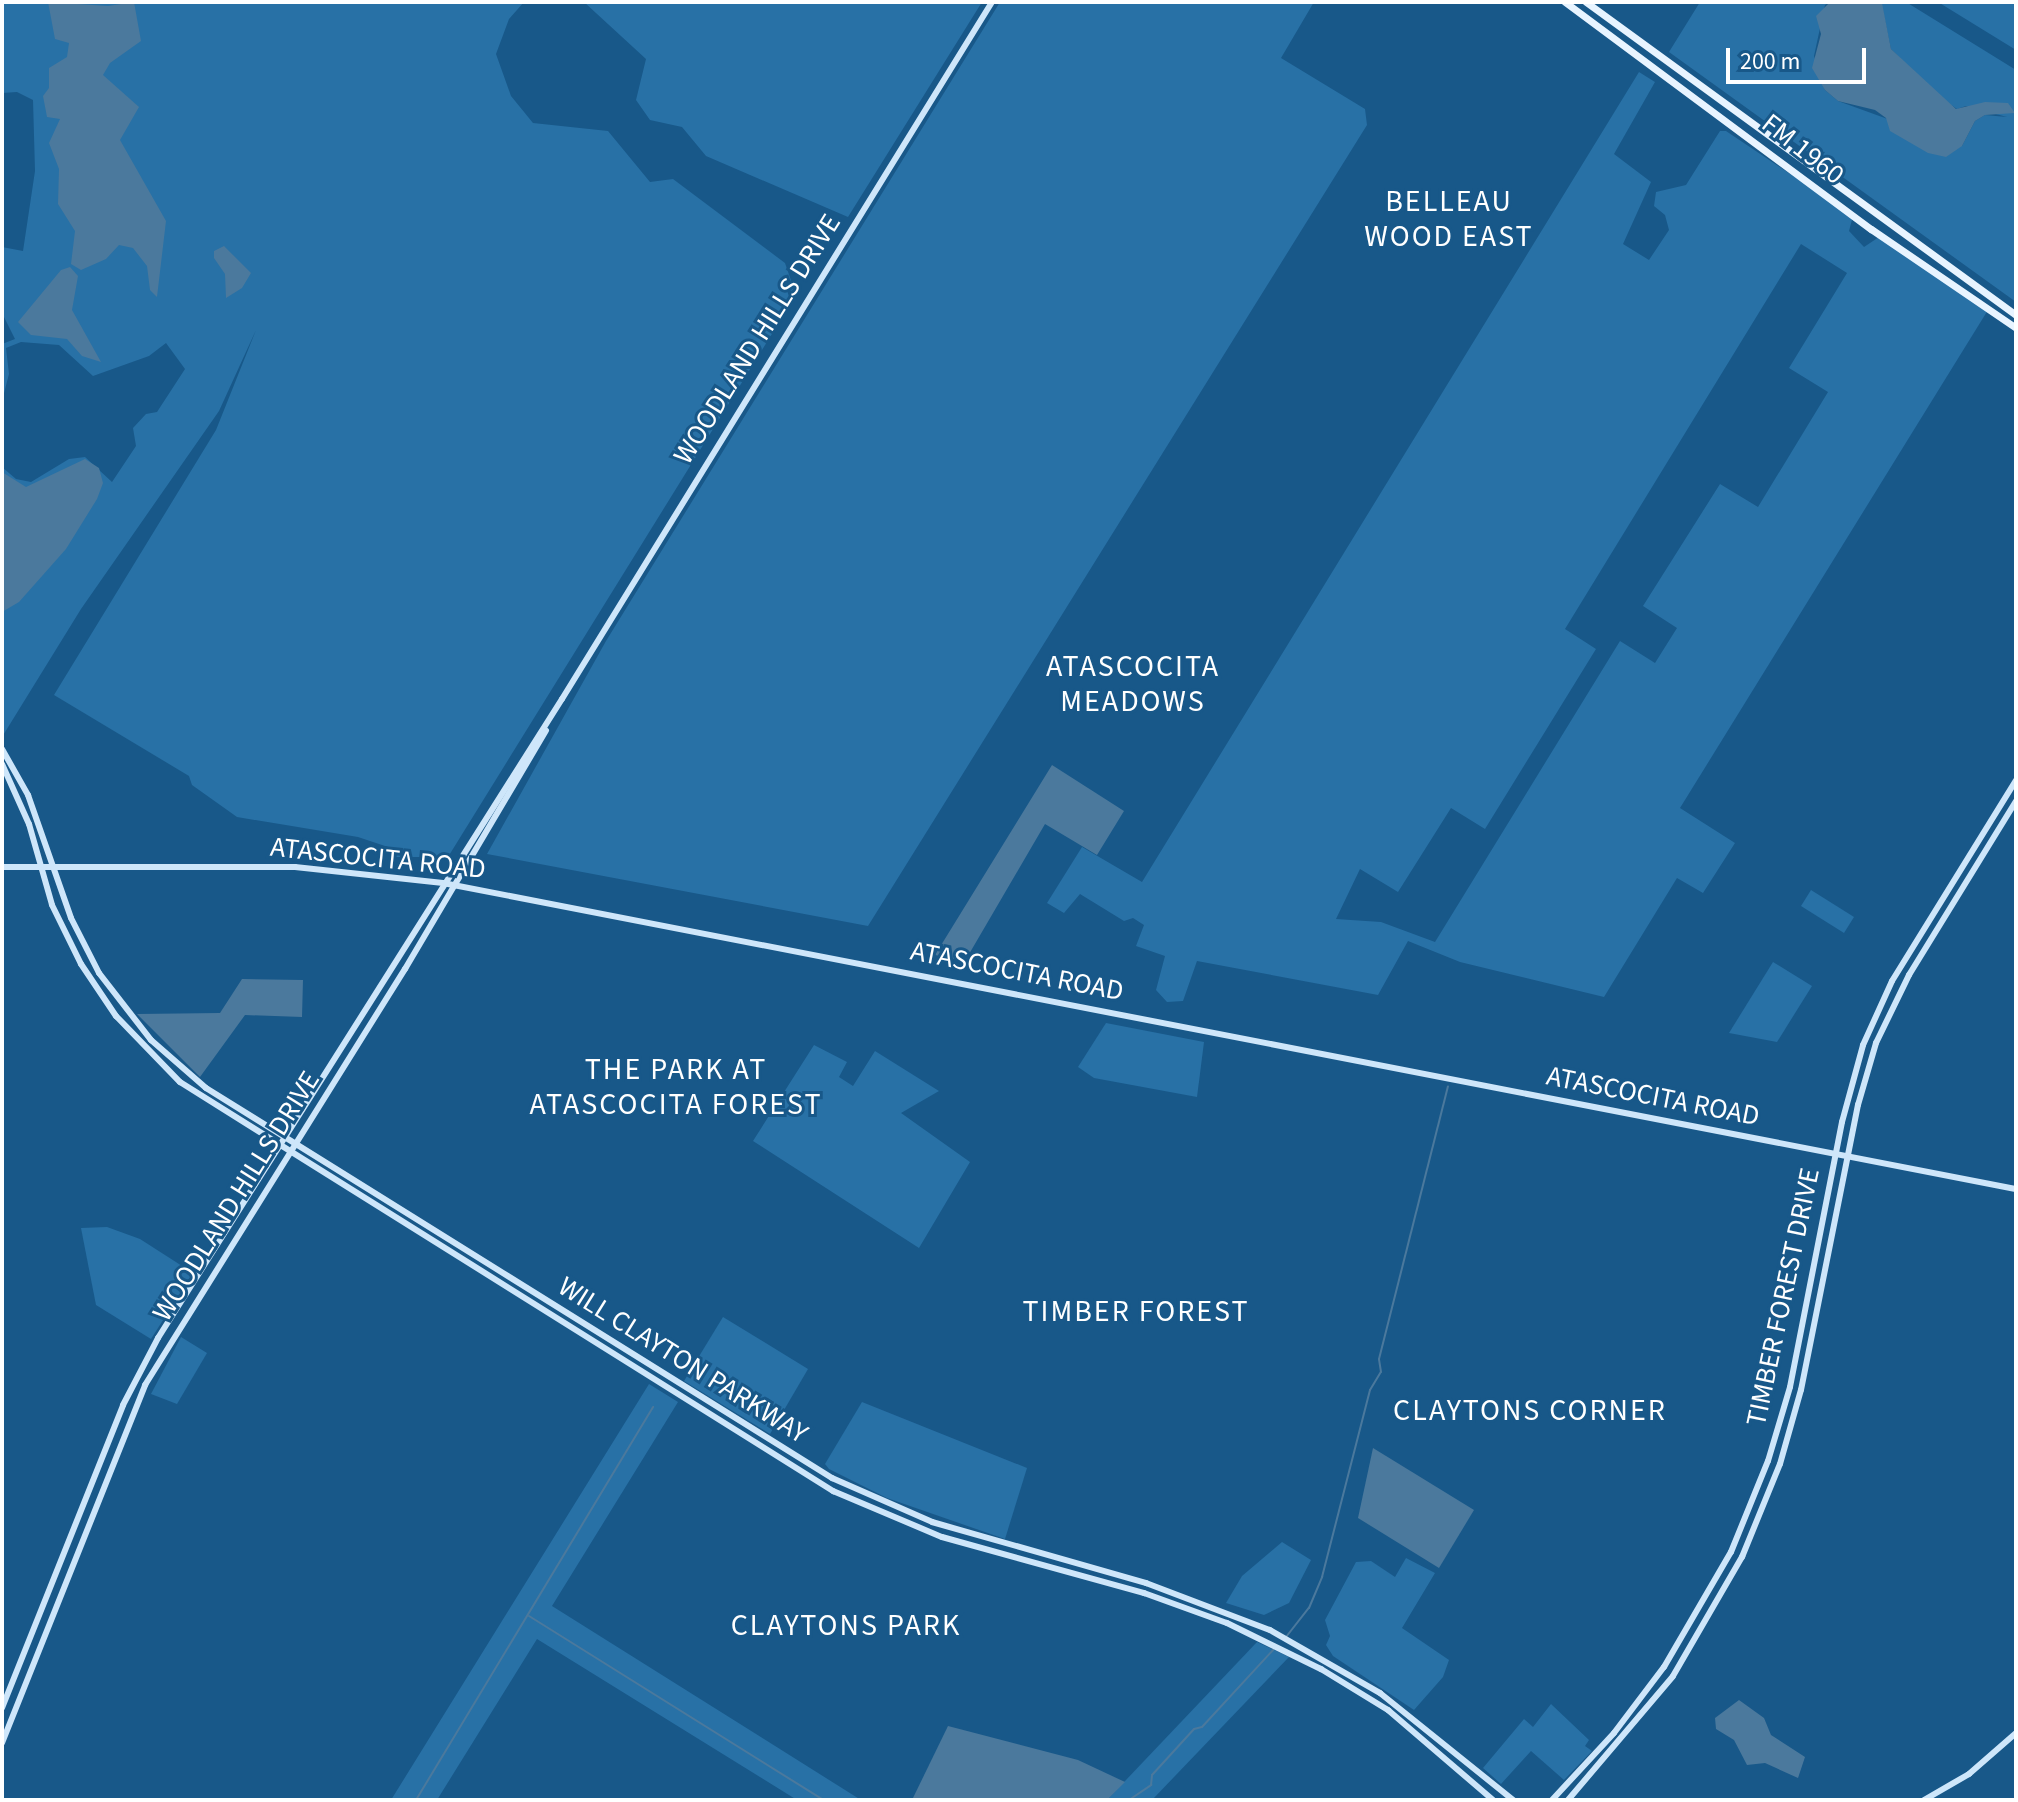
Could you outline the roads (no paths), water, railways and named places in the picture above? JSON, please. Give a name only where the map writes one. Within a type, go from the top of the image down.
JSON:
[{"type":"main road","name":"WOODLAND HILLS DRIVE","points":[[2,1708],[129,1393],[284,1137],[562,699],[992,2]]},
{"type":"main road","name":"FM 1960","points":[[1565,2],[1871,229],[2016,328]]},
{"type":"main road","name":"FM 1960","points":[[1586,2],[2016,315]]},
{"type":"main road","name":"WOODLAND HILLS DRIVE","points":[[2,1743],[145,1385],[456,885],[562,699]]},
{"type":"main road","name":"WILL CLAYTON PARKWAY","points":[[2,749],[17,773],[87,953],[142,1029],[206,1088],[832,1478],[891,1506],[982,1539],[1137,1580],[1277,1634],[1328,1661],[1408,1713],[1513,1800]]},
{"type":"main road","name":"WILL CLAYTON PARKWAY","points":[[2,764],[10,778],[56,915],[81,964],[144,1049],[180,1082],[460,1262],[733,1430],[888,1517],[980,1548],[1135,1590],[1284,1651],[1323,1670],[1399,1719],[1493,1800]]},
{"type":"main road","points":[[10,778],[17,773]]},
{"type":"main road","name":"TIMBER FOREST DRIVE","points":[[1552,1800],[1614,1733],[1680,1643],[1744,1522],[1790,1387],[1856,1064],[1885,995],[2016,780]]},
{"type":"main road","name":"TIMBER FOREST DRIVE","points":[[1568,1800],[1647,1710],[1690,1649],[1755,1527],[1801,1390],[1849,1153],[1881,1028],[2016,801]]},
{"type":"main road","name":"ATASCOCITA ROAD","points":[[2,867],[295,867],[456,885],[1849,1153],[2016,1189]]},
{"type":"main road","points":[[343,1043],[352,1051]]},
{"type":"main road","points":[[460,1262],[466,1251]]},
{"type":"main road","points":[[544,1313],[550,1304]]},
{"type":"main road","points":[[1790,1387],[1801,1390]]},
{"type":"main road","points":[[733,1430],[739,1421]]},
{"type":"main road","points":[[888,1517],[891,1506]]},
{"type":"main road","points":[[980,1548],[982,1539]]},
{"type":"main road","points":[[1135,1590],[1137,1580]]},
{"type":"main road","points":[[1680,1643],[1690,1649]]},
{"type":"main road","points":[[1323,1670],[1328,1661]]},
{"type":"main road","points":[[1924,1800],[1969,1774],[2016,1733]]},
{"type":"waterway","points":[[1286,1637],[1309,1608],[1322,1577],[1370,1390],[1381,1372],[1379,1359],[1448,1087]]},
{"type":"waterway","points":[[416,1800],[653,1407]]},
{"type":"waterway","points":[[529,1616],[824,1800]]},
{"type":"waterway","points":[[1129,1800],[1151,1785],[1152,1775],[1194,1729],[1202,1727],[1273,1650]]},
{"type":"district","name":"BELLEAU WOOD EAST","points":[[1449,219]]},
{"type":"district","name":"ATASCOCITA MEADOWS","points":[[1133,684]]},
{"type":"district","name":"THE PARK AT ATASCOCITA FOREST","points":[[676,1087]]},
{"type":"district","name":"TIMBER FOREST","points":[[1136,1312]]},
{"type":"district","name":"CLAYTONS CORNER","points":[[1530,1411]]},
{"type":"district","name":"CLAYTONS PARK","points":[[846,1626]]}]
